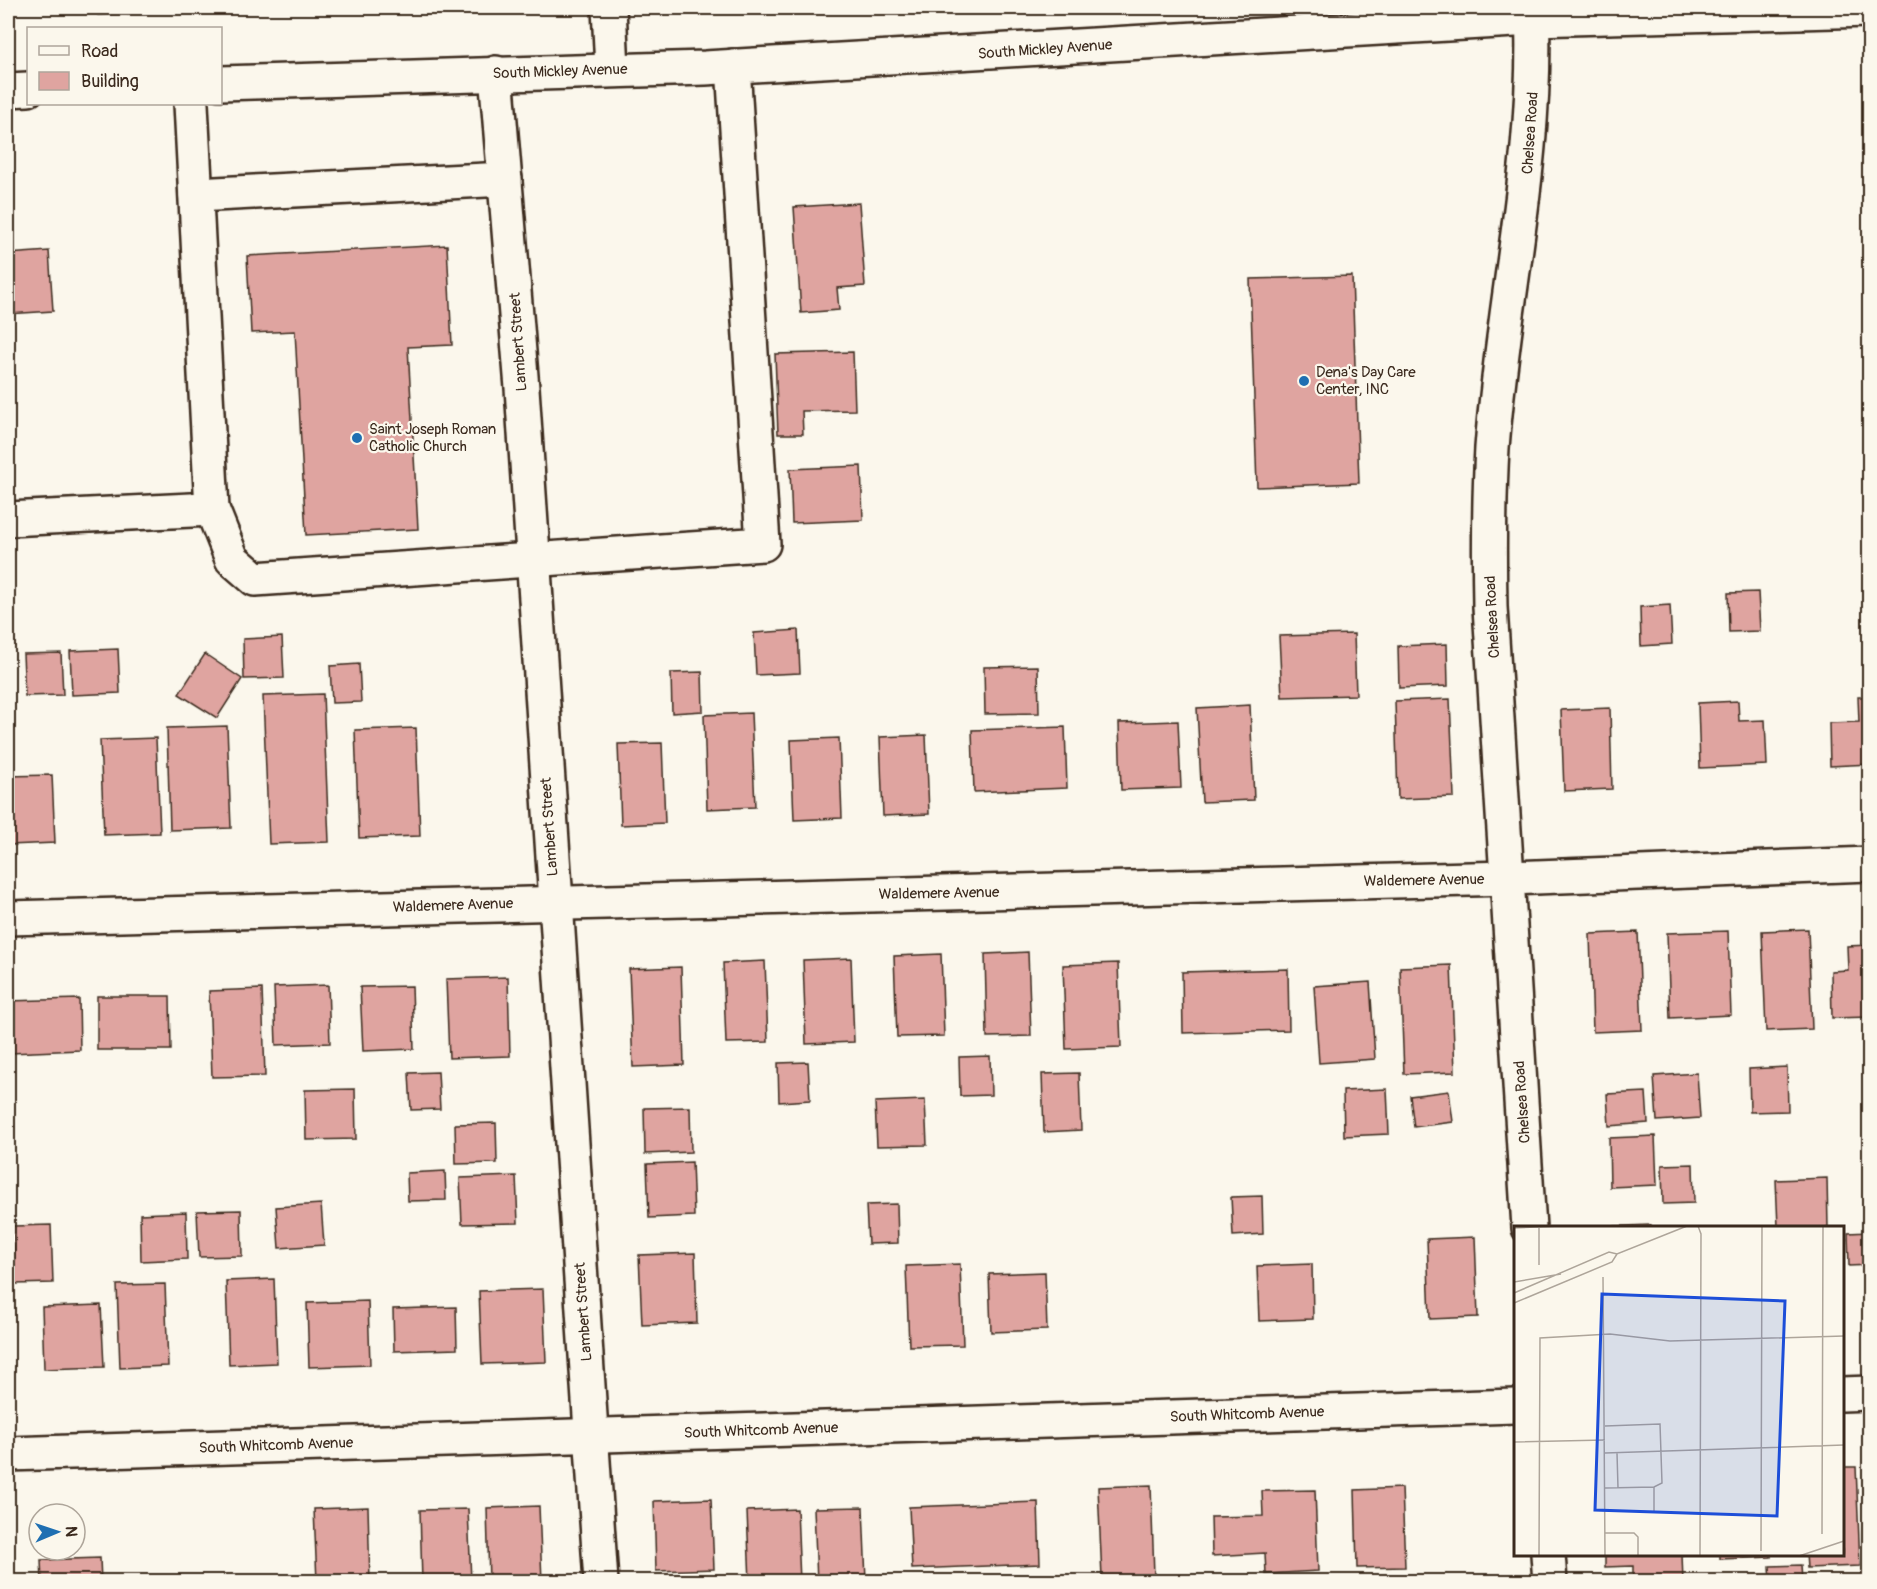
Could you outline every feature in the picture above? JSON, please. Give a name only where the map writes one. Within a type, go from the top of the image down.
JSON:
[{"type":"street","points":[[609,8],[612,69]]},
{"type":"street","name":"South Mickley Avenue","points":[[222,83],[733,66],[1532,13],[1869,10]]},
{"type":"street","name":"Chelsea Road","points":[[1529,1226],[1490,607],[1489,524],[1492,446],[1516,247],[1526,184],[1533,81],[1532,13]]},
{"type":"street","points":[[191,105],[212,509],[232,559],[255,579],[531,562],[763,544],[733,66]]},
{"type":"street","name":"Lambert Street","points":[[496,73],[522,388],[531,562],[601,1581]]},
{"type":"street","points":[[8,90],[27,89]]},
{"type":"street","points":[[196,195],[505,179]]},
{"type":"street","points":[[8,519],[212,509]]},
{"type":"street","name":"Waldemere Avenue","points":[[8,918],[1508,878],[1869,864]]},
{"type":"street","points":[[1844,1394],[1869,1393]]},
{"type":"street","name":"South Whitcomb Avenue","points":[[8,1454],[1514,1407]]},
{"type":"street","points":[[1548,1556],[1550,1581]]},
{"type":"building","points":[[98,8],[157,8],[157,12],[98,15]]},
{"type":"building","points":[[859,203],[865,286],[837,288],[839,310],[801,313],[794,207]]},
{"type":"building","name":"Saint Joseph Roman Catholic Church","points":[[447,245],[452,345],[408,347],[418,529],[306,535],[295,331],[251,333],[247,256]]},
{"type":"building","points":[[49,251],[53,311],[8,314],[8,254]]},
{"type":"building","name":"Dena's Day Care Center, INC","points":[[1352,276],[1359,483],[1257,487],[1250,279]]},
{"type":"building","points":[[853,352],[855,410],[802,411],[803,434],[778,434],[775,354]]},
{"type":"building","points":[[861,466],[863,520],[792,523],[790,469]]},
{"type":"building","points":[[1758,592],[1760,631],[1729,632],[1728,593]]},
{"type":"building","points":[[1670,605],[1672,644],[1641,646],[1640,607]]},
{"type":"building","points":[[798,630],[800,673],[756,675],[754,633]]},
{"type":"building","points":[[1354,634],[1356,695],[1282,697],[1279,636]]},
{"type":"building","points":[[282,637],[284,678],[244,679],[243,639]]},
{"type":"building","points":[[1447,644],[1448,686],[1399,688],[1398,646]]},
{"type":"building","points":[[118,649],[120,693],[72,695],[70,651]]},
{"type":"building","points":[[61,653],[63,695],[25,696],[23,654]]},
{"type":"building","points":[[205,654],[242,679],[217,718],[179,694]]},
{"type":"building","points":[[359,664],[361,702],[332,703],[330,666]]},
{"type":"building","points":[[1038,666],[1039,713],[985,714],[984,667]]},
{"type":"building","points":[[702,672],[703,711],[672,713],[671,673]]},
{"type":"building","points":[[323,694],[329,842],[269,844],[263,696]]},
{"type":"building","points":[[1858,697],[1870,697],[1870,764],[1830,766],[1829,723],[1859,722]]},
{"type":"building","points":[[1450,699],[1454,797],[1398,799],[1395,701]]},
{"type":"building","points":[[1738,701],[1739,721],[1765,720],[1767,765],[1700,768],[1698,703]]},
{"type":"building","points":[[1250,705],[1254,800],[1202,802],[1197,708]]},
{"type":"building","points":[[1610,708],[1612,789],[1564,791],[1561,710]]},
{"type":"building","points":[[751,713],[755,807],[707,809],[704,715]]},
{"type":"building","points":[[1178,721],[1181,788],[1121,790],[1119,723]]},
{"type":"building","points":[[227,726],[231,828],[170,830],[167,728]]},
{"type":"building","points":[[1065,727],[1067,788],[974,792],[972,730]]},
{"type":"building","points":[[416,728],[420,836],[359,838],[355,730]]},
{"type":"building","points":[[926,735],[929,814],[883,816],[880,737]]},
{"type":"building","points":[[156,738],[160,833],[104,835],[100,740]]},
{"type":"building","points":[[839,738],[842,818],[794,820],[791,740]]},
{"type":"building","points":[[662,743],[665,823],[621,825],[618,744]]},
{"type":"building","points":[[52,775],[55,843],[9,845],[8,776]]},
{"type":"building","points":[[1808,929],[1812,1029],[1766,1031],[1762,931]]},
{"type":"building","points":[[1728,931],[1731,1015],[1670,1018],[1667,933]]},
{"type":"building","points":[[1638,932],[1642,1030],[1593,1032],[1590,934]]},
{"type":"building","points":[[1870,945],[1870,1017],[1832,1018],[1831,971],[1848,970],[1847,946]]},
{"type":"building","points":[[1028,952],[1031,1036],[987,1037],[985,954]]},
{"type":"building","points":[[941,954],[944,1036],[897,1037],[894,956]]},
{"type":"building","points":[[851,958],[854,1042],[806,1044],[803,960]]},
{"type":"building","points":[[765,961],[768,1042],[726,1043],[723,963]]},
{"type":"building","points":[[1118,963],[1121,1047],[1066,1049],[1063,965]]},
{"type":"building","points":[[1451,965],[1455,1072],[1404,1074],[1400,967]]},
{"type":"building","points":[[681,967],[684,1065],[633,1067],[629,969]]},
{"type":"building","points":[[1288,969],[1289,1030],[1183,1033],[1182,972]]},
{"type":"building","points":[[508,977],[510,1056],[449,1058],[446,979]]},
{"type":"building","points":[[1370,982],[1375,1059],[1319,1063],[1314,986]]},
{"type":"building","points":[[328,985],[330,1043],[276,1045],[274,987]]},
{"type":"building","points":[[412,986],[414,1049],[363,1051],[360,987]]},
{"type":"building","points":[[262,989],[265,1076],[212,1077],[209,991]]},
{"type":"building","points":[[97,996],[170,996],[171,1050],[97,1050]]},
{"type":"building","points":[[79,999],[80,1050],[10,1053],[8,1001]]},
{"type":"building","points":[[990,1056],[991,1095],[960,1096],[959,1057]]},
{"type":"building","points":[[808,1062],[810,1100],[779,1102],[778,1063]]},
{"type":"building","points":[[1787,1067],[1788,1111],[1750,1112],[1749,1069]]},
{"type":"building","points":[[438,1072],[440,1109],[411,1110],[409,1073]]},
{"type":"building","points":[[1079,1073],[1081,1130],[1044,1132],[1042,1074]]},
{"type":"building","points":[[1697,1073],[1700,1118],[1657,1121],[1654,1076]]},
{"type":"building","points":[[355,1089],[356,1139],[306,1140],[305,1090]]},
{"type":"building","points":[[1387,1089],[1389,1134],[1344,1136],[1343,1091]]},
{"type":"building","points":[[1449,1091],[1453,1122],[1414,1127],[1410,1096]]},
{"type":"building","points":[[1646,1092],[1648,1123],[1609,1126],[1607,1094]]},
{"type":"building","points":[[925,1100],[927,1145],[877,1146],[875,1102]]},
{"type":"building","points":[[690,1107],[691,1152],[645,1154],[644,1108]]},
{"type":"building","points":[[496,1123],[497,1163],[456,1164],[455,1124]]},
{"type":"building","points":[[1655,1136],[1657,1185],[1610,1187],[1609,1138]]},
{"type":"building","points":[[692,1162],[694,1216],[649,1218],[647,1164]]},
{"type":"building","points":[[1693,1164],[1694,1203],[1663,1204],[1662,1165]]},
{"type":"building","points":[[445,1171],[446,1200],[408,1201],[407,1173]]},
{"type":"building","points":[[516,1176],[518,1223],[462,1224],[460,1178]]},
{"type":"building","points":[[1827,1178],[1828,1226],[1778,1226],[1776,1180]]},
{"type":"building","points":[[1262,1196],[1263,1234],[1233,1236],[1231,1197]]},
{"type":"building","points":[[321,1204],[324,1245],[279,1248],[276,1207]]},
{"type":"building","points":[[897,1204],[898,1243],[868,1244],[866,1205]]},
{"type":"building","points":[[241,1210],[242,1256],[199,1257],[197,1211]]},
{"type":"building","points":[[186,1212],[187,1259],[141,1261],[140,1214]]},
{"type":"building","points":[[51,1225],[53,1283],[15,1284],[13,1226]]},
{"type":"building","points":[[1870,1232],[1870,1265],[1849,1266],[1848,1233]]},
{"type":"building","points":[[1475,1237],[1478,1317],[1430,1319],[1427,1239]]},
{"type":"building","points":[[695,1253],[697,1323],[642,1325],[639,1255]]},
{"type":"building","points":[[960,1264],[963,1345],[909,1346],[906,1266]]},
{"type":"building","points":[[1312,1264],[1313,1319],[1259,1321],[1257,1266]]},
{"type":"building","points":[[1045,1272],[1047,1330],[991,1332],[989,1274]]},
{"type":"building","points":[[274,1279],[277,1363],[229,1365],[226,1281]]},
{"type":"building","points":[[165,1284],[168,1366],[120,1368],[117,1285]]},
{"type":"building","points":[[543,1289],[546,1362],[482,1364],[479,1291]]},
{"type":"building","points":[[368,1301],[370,1365],[309,1367],[307,1303]]},
{"type":"building","points":[[101,1305],[104,1367],[44,1369],[42,1307]]},
{"type":"building","points":[[456,1307],[457,1349],[394,1351],[393,1309]]},
{"type":"building","points":[[1844,1467],[1856,1467],[1860,1566],[1807,1568],[1806,1556],[1844,1556]]},
{"type":"building","points":[[1151,1485],[1154,1576],[1102,1578],[1098,1487]]},
{"type":"building","points":[[1402,1488],[1405,1567],[1357,1568],[1355,1490]]},
{"type":"building","points":[[1315,1490],[1318,1571],[1266,1574],[1265,1553],[1212,1556],[1211,1517],[1263,1516],[1262,1491]]},
{"type":"building","points":[[711,1499],[714,1569],[656,1571],[654,1501]]},
{"type":"building","points":[[1038,1502],[1040,1564],[912,1569],[909,1507]]},
{"type":"building","points":[[539,1506],[542,1582],[489,1582],[487,1508]]},
{"type":"building","points":[[368,1507],[370,1582],[317,1582],[314,1509]]},
{"type":"building","points":[[863,1507],[866,1581],[817,1582],[814,1508]]},
{"type":"building","points":[[468,1509],[471,1582],[422,1582],[420,1510]]},
{"type":"building","points":[[797,1509],[800,1582],[750,1582],[747,1511]]},
{"type":"building","points":[[1605,1556],[1682,1556],[1683,1582],[1633,1582],[1633,1566],[1605,1567]]},
{"type":"building","points":[[1720,1556],[1771,1556],[1771,1557],[1720,1559]]},
{"type":"building","points":[[87,1558],[100,1558],[101,1582],[42,1582],[41,1562],[87,1562]]},
{"type":"building","points":[[1801,1565],[1802,1582],[1771,1582],[1770,1566]]},
{"type":"place","name":"Dena's Day Care Center, INC","points":[[1304,381]]},
{"type":"place","name":"Saint Joseph Roman Catholic Church","points":[[357,438]]}]
